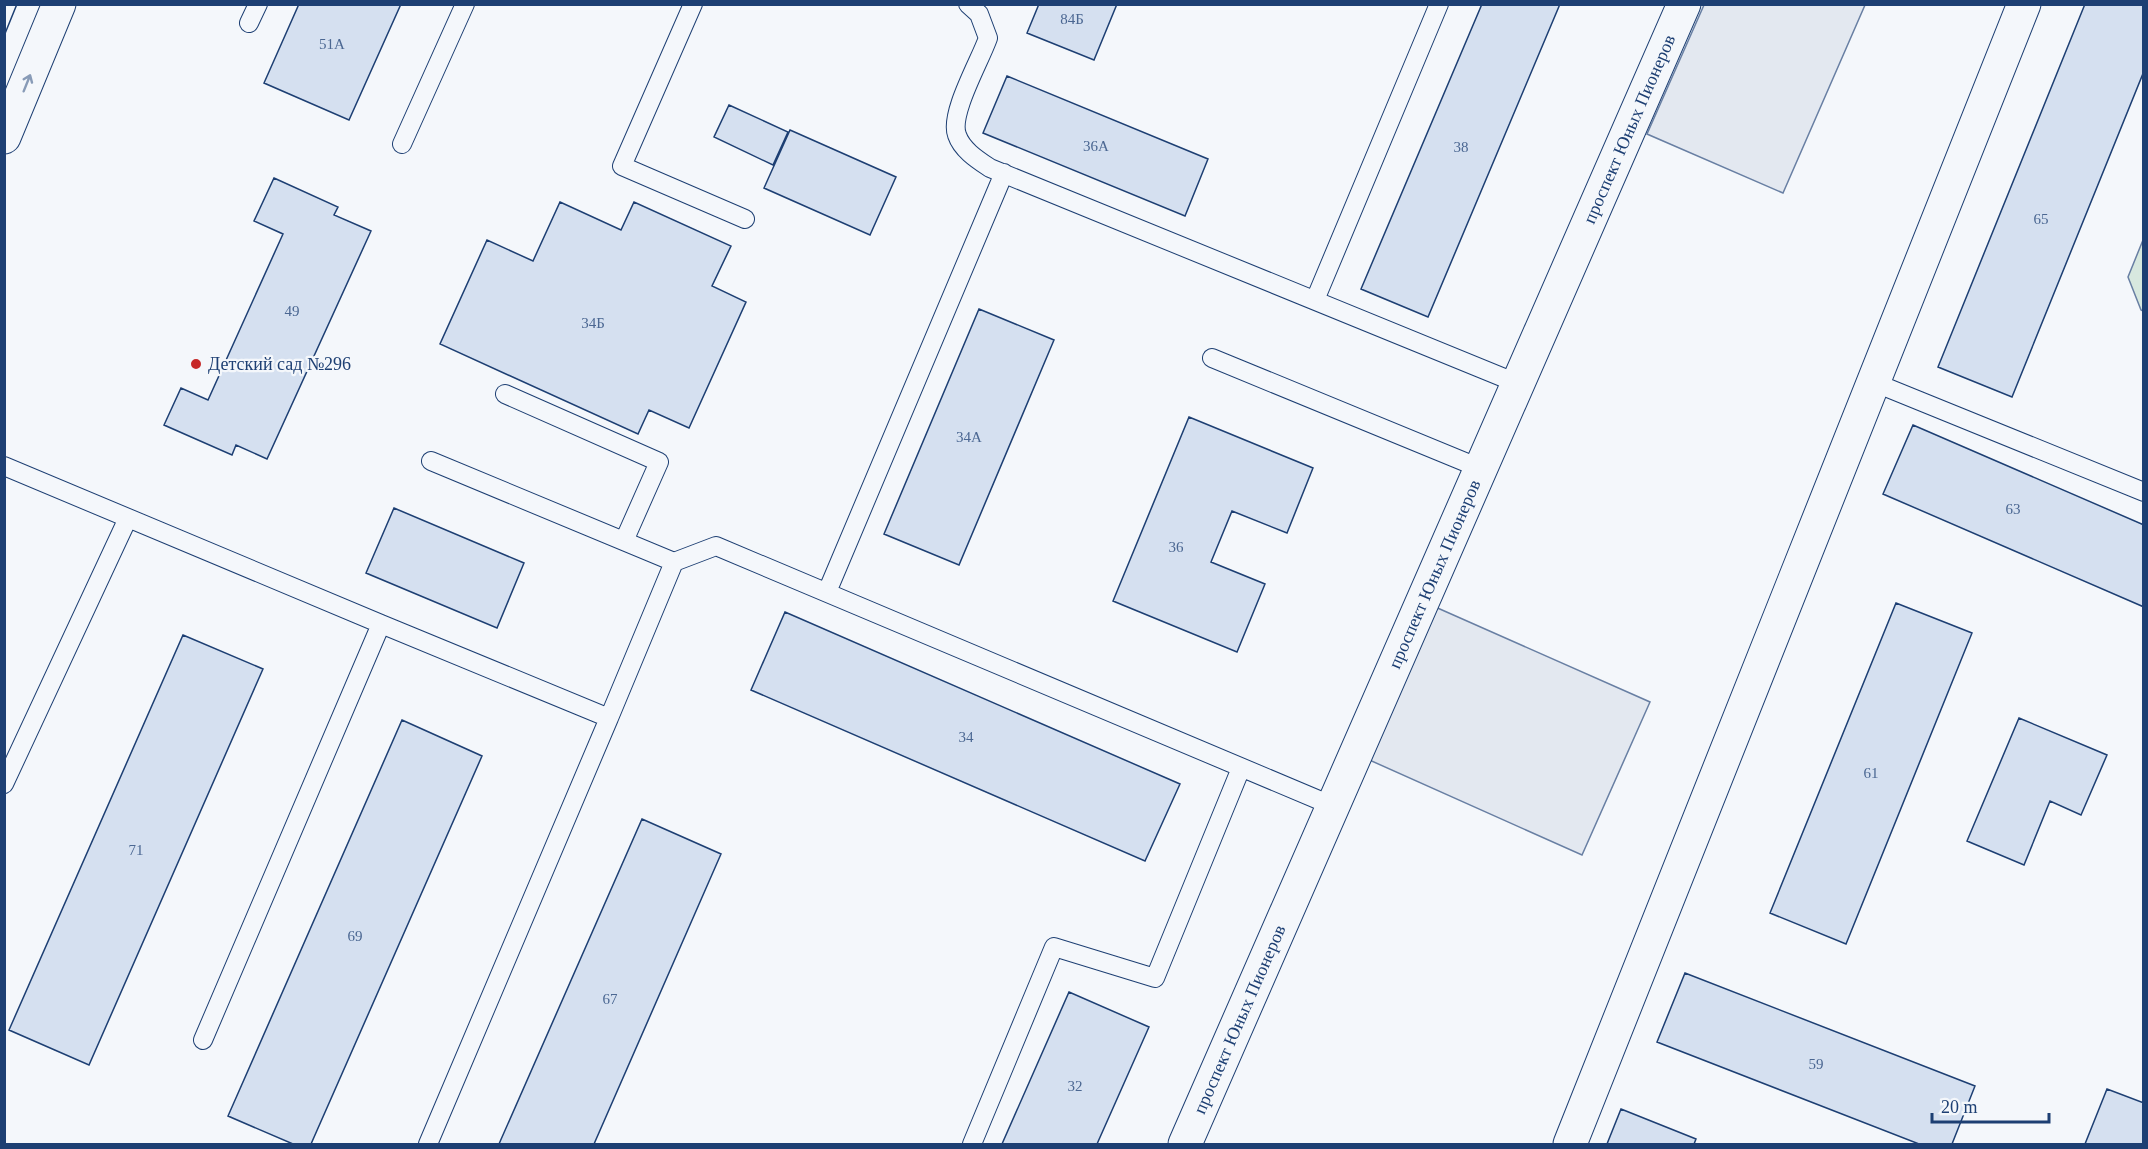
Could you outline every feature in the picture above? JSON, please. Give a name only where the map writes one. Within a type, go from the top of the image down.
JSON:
[{"type":"street","points":[[4,137],[59,4]]},
{"type":"street","name":"проспект Юных Пионеров","points":[[1185,1144],[1684,4]]},
{"type":"street","points":[[1570,1144],[2024,4]]},
{"type":"lane","points":[[249,23],[258,4]]},
{"type":"lane","points":[[402,144],[465,4]]},
{"type":"lane","points":[[693,4],[622,166],[745,219]]},
{"type":"lane","points":[[968,4],[980,14],[988,38],[956,113],[956,135],[971,155],[990,168],[1519,384]]},
{"type":"lane","points":[[1315,300],[1439,4]]},
{"type":"lane","points":[[827,592],[1004,173]]},
{"type":"lane","points":[[1212,358],[1482,469]]},
{"type":"lane","points":[[1873,382],[2144,492]]},
{"type":"lane","points":[[505,394],[659,462],[624,541]]},
{"type":"lane","points":[[431,461],[674,562],[716,546],[1333,806]]},
{"type":"lane","points":[[4,466],[609,718]]},
{"type":"lane","points":[[4,784],[128,518]]},
{"type":"lane","points":[[428,1144],[674,562]]},
{"type":"lane","points":[[203,1040],[381,624]]},
{"type":"lane","points":[[972,1144],[1054,947],[1155,978],[1241,768]]},
{"type":"shaded area","points":[[1704,5],[1865,5],[1783,193],[1647,134]]},
{"type":"shaded area","points":[[2143,240],[2143,311],[2128,277]]},
{"type":"shaded area","points":[[1424,602],[1650,702],[1582,855],[1356,754]]},
{"type":"building","points":[[299,4],[401,4],[349,120],[264,83]]},
{"type":"building","points":[[1039,4],[1117,4],[1094,60],[1027,33]]},
{"type":"building","points":[[1482,4],[1560,4],[1428,317],[1361,289]]},
{"type":"building","points":[[2085,4],[2144,4],[2144,71],[2012,397],[1938,367]]},
{"type":"building","points":[[1007,76],[1208,159],[1185,216],[983,133]]},
{"type":"building","points":[[729,105],[788,132],[773,165],[714,137]]},
{"type":"building","points":[[790,130],[896,177],[870,235],[764,188]]},
{"type":"building","points":[[274,178],[338,207],[334,215],[371,231],[267,459],[236,445],[232,455],[164,425],[181,388],[208,400],[283,234],[254,221]]},
{"type":"building","points":[[560,202],[621,230],[634,202],[731,246],[712,286],[746,302],[689,428],[649,410],[638,434],[440,344],[487,240],[533,261]]},
{"type":"building","points":[[979,309],[1054,340],[959,565],[884,534]]},
{"type":"building","points":[[1189,417],[1313,468],[1287,533],[1232,511],[1211,562],[1265,584],[1237,652],[1113,601]]},
{"type":"building","points":[[1913,425],[2144,525],[2144,607],[1883,494]]},
{"type":"building","points":[[394,508],[524,563],[497,628],[366,573]]},
{"type":"building","points":[[1896,603],[1972,633],[1846,944],[1770,913]]},
{"type":"building","points":[[785,612],[1180,784],[1145,861],[751,690]]},
{"type":"building","points":[[183,635],[263,669],[89,1065],[9,1030]]},
{"type":"building","points":[[2019,718],[2107,755],[2081,815],[2050,801],[2024,865],[1967,841]]},
{"type":"building","points":[[402,720],[482,756],[311,1144],[293,1144],[228,1116]]},
{"type":"building","points":[[642,819],[721,854],[594,1144],[499,1144]]},
{"type":"building","points":[[1685,973],[1975,1086],[1952,1144],[1919,1144],[1657,1042]]},
{"type":"building","points":[[1069,992],[1149,1027],[1097,1144],[1002,1144]]},
{"type":"building","points":[[2107,1089],[2144,1103],[2144,1144],[2085,1144]]},
{"type":"building","points":[[1621,1109],[1696,1139],[1694,1144],[1607,1144]]},
{"type":"tram line","points":[[4,36],[17,4]]},
{"type":"place","name":"Детский сад №296","points":[[196,364]]}]
